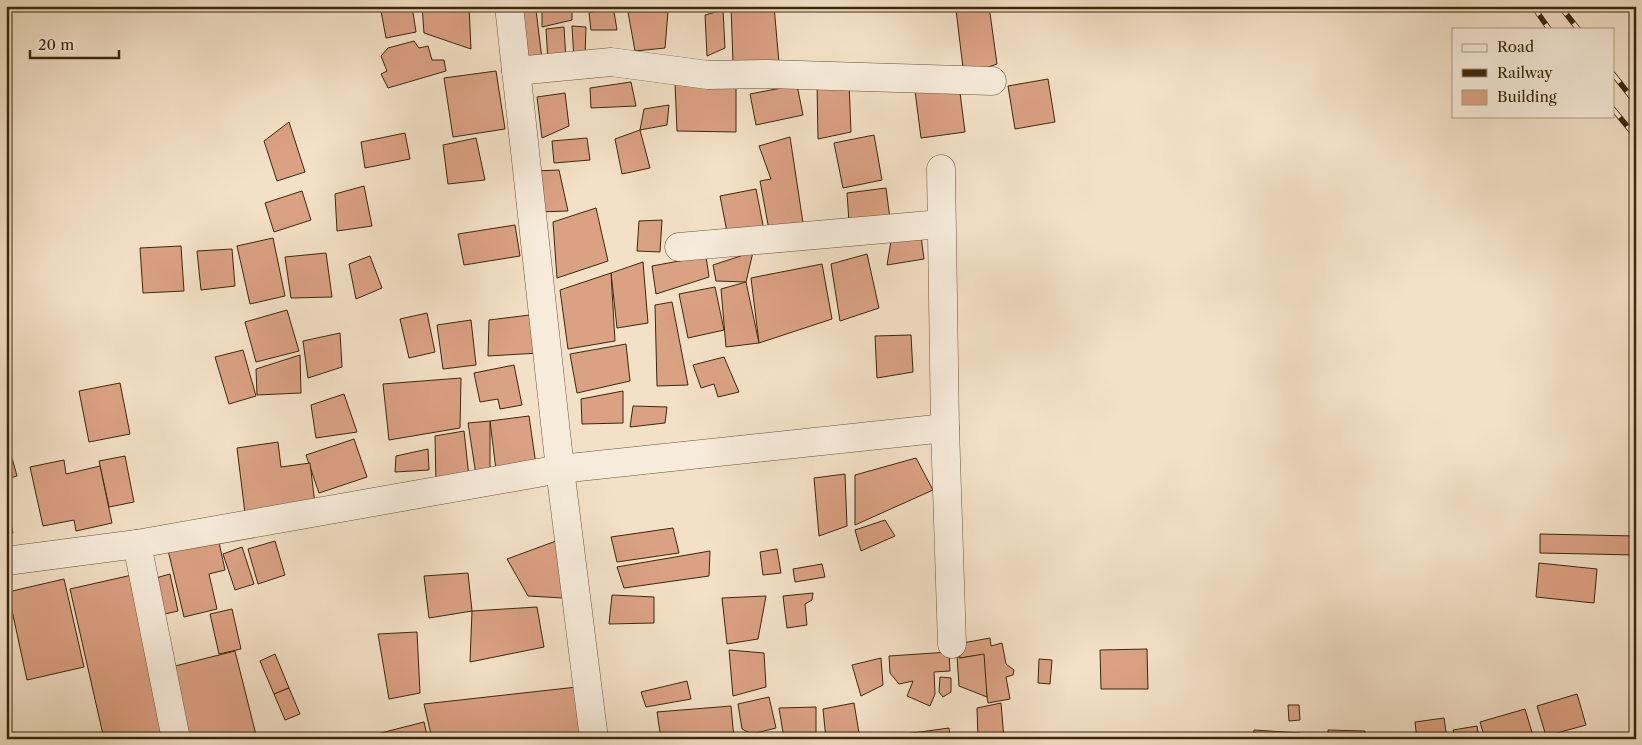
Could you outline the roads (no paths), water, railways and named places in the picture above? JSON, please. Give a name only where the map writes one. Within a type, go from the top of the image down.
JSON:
[{"type":"street","points":[[509,6],[560,468],[594,739]]},
{"type":"street","points":[[516,71],[611,62],[708,74],[992,81]]},
{"type":"street","points":[[941,170],[945,428],[952,644]]},
{"type":"street","points":[[680,247],[941,224]]},
{"type":"street","points":[[6,562],[137,544],[560,468],[945,428]]},
{"type":"street","points":[[137,544],[176,739]]},
{"type":"railway","points":[[1533,6],[1548,28]]},
{"type":"railway","points":[[1560,6],[1577,28]]},
{"type":"railway","points":[[1614,75],[1636,103]]},
{"type":"railway","points":[[1614,110],[1636,137]]}]
